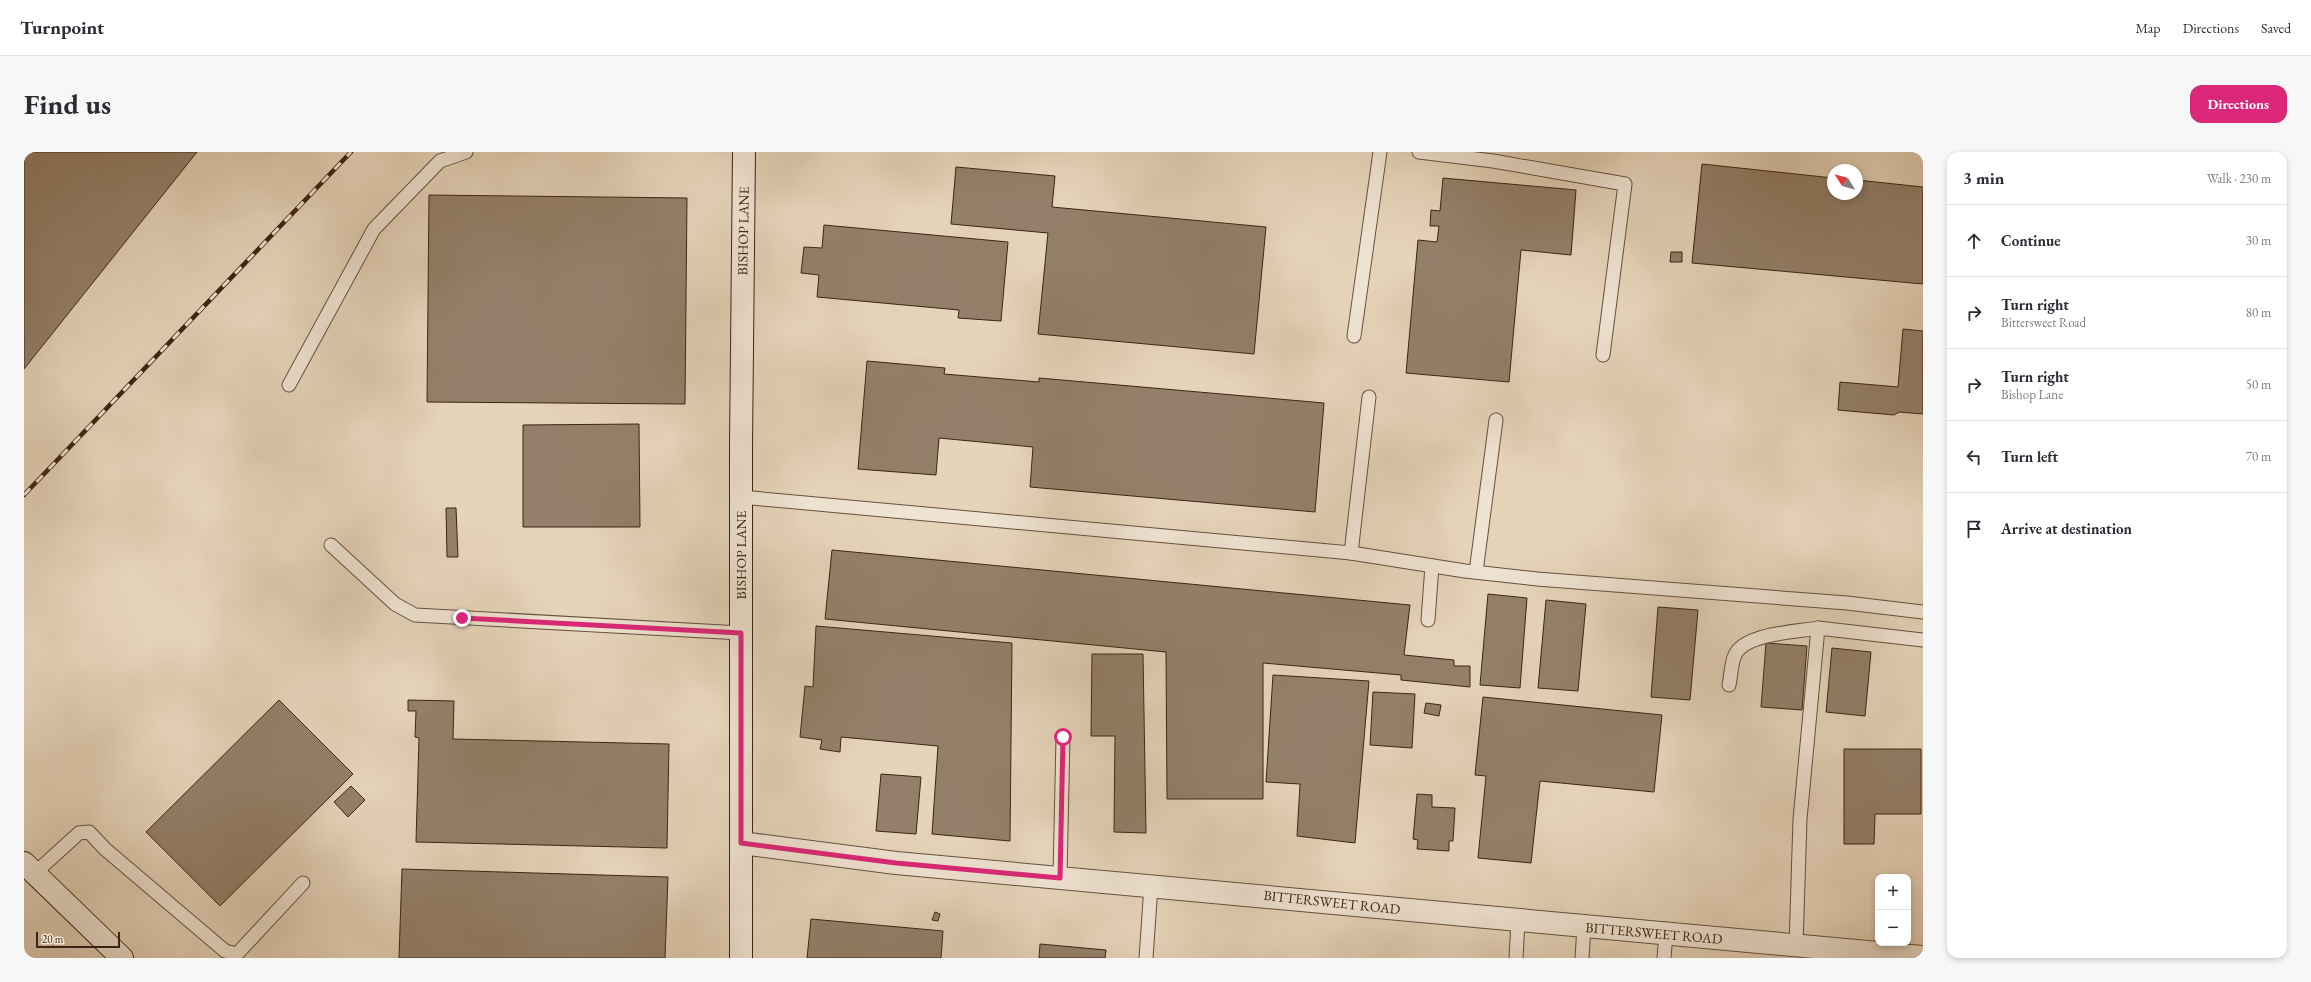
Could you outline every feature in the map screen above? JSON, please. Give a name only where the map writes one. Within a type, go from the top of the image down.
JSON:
[{"type":"street","name":"BISHOP LANE","points":[[741,958],[741,497],[744,152]]},
{"type":"street","name":"BITTERSWEET ROAD","points":[[741,843],[896,863],[1923,958]]},
{"type":"street","points":[[29,868],[122,958]]},
{"type":"lane","points":[[289,385],[374,230],[440,161],[466,152]]},
{"type":"lane","points":[[1354,336],[1380,152]]},
{"type":"lane","points":[[1419,152],[1493,161],[1625,184],[1603,355]]},
{"type":"lane","points":[[1352,553],[1369,397]]},
{"type":"lane","points":[[1476,572],[1496,420]]},
{"type":"lane","points":[[741,497],[1352,553],[1476,572],[1847,603],[1923,612]]},
{"type":"lane","points":[[331,545],[395,604],[416,615],[741,633]]},
{"type":"lane","points":[[1428,620],[1432,566]]},
{"type":"lane","points":[[1796,946],[1800,819],[1818,628]]},
{"type":"lane","points":[[1730,685],[1735,654],[1745,644],[1759,638],[1818,628],[1923,640]]},
{"type":"lane","points":[[1060,878],[1063,737]]},
{"type":"lane","points":[[29,868],[79,834],[89,832],[224,955],[237,954],[303,884]]},
{"type":"lane","points":[[1146,958],[1151,886]]},
{"type":"lane","points":[[1516,958],[1518,921]]},
{"type":"lane","points":[[1582,958],[1584,927]]},
{"type":"lane","points":[[1664,958],[1666,934]]},
{"type":"building","points":[[24,152],[197,152],[24,369]]},
{"type":"building","points":[[1702,164],[1827,177],[1827,200],[1863,200],[1863,181],[1923,187],[1923,284],[1692,263]]},
{"type":"building","points":[[956,167],[1055,176],[1052,207],[1266,227],[1254,354],[1038,334],[1048,233],[951,224]]},
{"type":"building","points":[[1443,178],[1576,190],[1571,255],[1521,250],[1509,382],[1406,373],[1418,240],[1437,242],[1439,226],[1430,226],[1431,210],[1440,211]]},
{"type":"building","points":[[429,195],[687,198],[685,404],[427,402]]},
{"type":"building","points":[[824,225],[1008,242],[1001,321],[958,318],[959,310],[817,297],[819,275],[801,273],[804,247],[822,248]]},
{"type":"building","points":[[1671,252],[1682,252],[1682,262],[1670,262]]},
{"type":"building","points":[[1903,329],[1923,331],[1923,414],[1899,412],[1894,415],[1838,410],[1840,382],[1898,387]]},
{"type":"building","points":[[867,361],[945,368],[944,374],[1039,382],[1039,378],[1324,403],[1315,512],[1030,487],[1033,447],[939,438],[936,475],[858,469]]},
{"type":"building","points":[[639,424],[640,527],[523,527],[523,425]]},
{"type":"building","points":[[446,508],[456,508],[458,557],[447,557]]},
{"type":"building","points":[[832,550],[1410,605],[1404,655],[1454,660],[1454,666],[1470,666],[1470,687],[1401,680],[1401,675],[1263,663],[1263,799],[1167,799],[1166,652],[825,619]]},
{"type":"building","points":[[1488,594],[1527,598],[1520,688],[1480,685]]},
{"type":"building","points":[[1546,600],[1586,604],[1578,691],[1538,688]]},
{"type":"building","points":[[1658,607],[1698,610],[1690,700],[1651,697]]},
{"type":"building","points":[[816,626],[1012,643],[1010,841],[932,834],[938,746],[841,737],[840,752],[820,749],[822,740],[800,737],[805,686],[813,687]]},
{"type":"building","points":[[1766,643],[1807,646],[1802,710],[1761,707]]},
{"type":"building","points":[[1832,648],[1871,652],[1865,716],[1826,712]]},
{"type":"building","points":[[1092,654],[1143,654],[1146,833],[1114,832],[1115,736],[1091,736]]},
{"type":"building","points":[[1273,675],[1369,681],[1355,843],[1297,836],[1300,784],[1266,782]]},
{"type":"building","points":[[1373,692],[1415,694],[1412,748],[1370,745]]},
{"type":"building","points":[[1483,697],[1662,715],[1654,792],[1540,781],[1531,863],[1478,858],[1486,776],[1475,775]]},
{"type":"building","points":[[279,700],[353,774],[220,906],[146,832]]},
{"type":"building","points":[[408,700],[454,701],[453,739],[669,744],[667,848],[416,842],[419,738],[415,737],[416,711],[408,711]]},
{"type":"building","points":[[1426,703],[1441,705],[1439,716],[1424,713]]},
{"type":"building","points":[[1844,749],[1921,749],[1921,814],[1875,814],[1874,844],[1844,844]]},
{"type":"building","points":[[881,774],[921,777],[916,834],[876,831]]},
{"type":"building","points":[[351,786],[365,800],[348,817],[334,802]]},
{"type":"building","points":[[1417,794],[1432,795],[1432,807],[1455,808],[1453,841],[1449,841],[1449,851],[1417,849],[1418,840],[1413,839]]},
{"type":"building","points":[[402,869],[668,877],[665,958],[399,958]]},
{"type":"building","points":[[935,912],[940,914],[938,921],[932,920]]},
{"type":"building","points":[[811,919],[943,931],[941,958],[807,958]]},
{"type":"building","points":[[1040,944],[1106,950],[1105,958],[1039,958]]},
{"type":"railway","points":[[24,495],[351,152]]},
{"type":"route","points":[[462,618],[741,633],[741,843],[804,853],[1060,878],[1063,737]]}]
